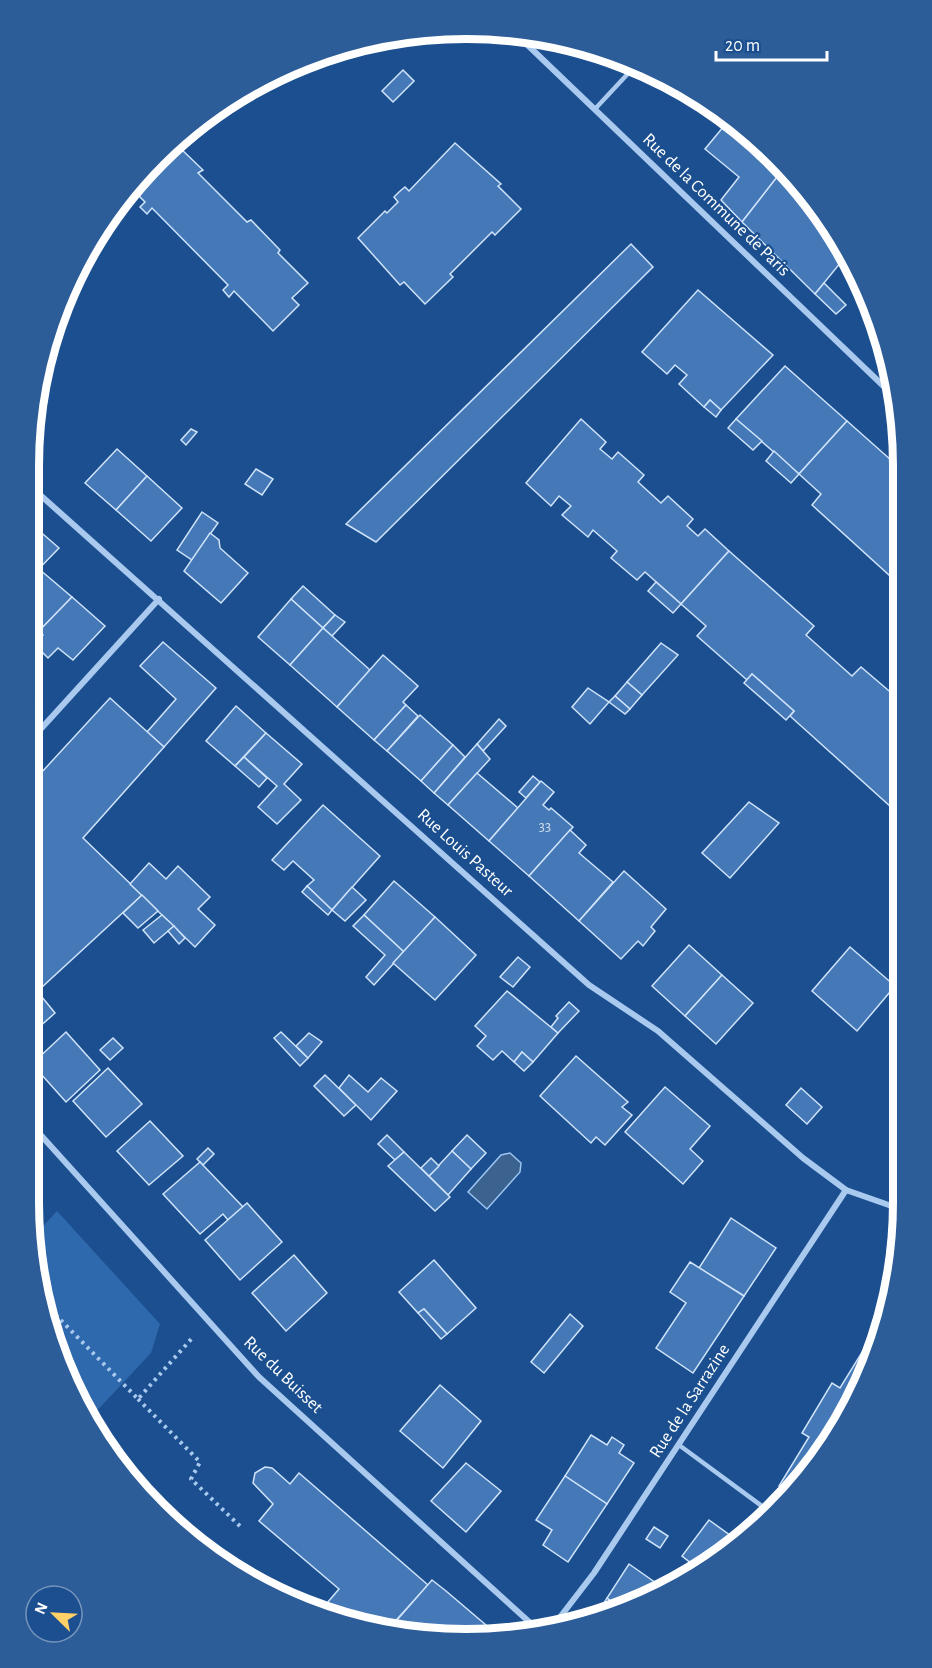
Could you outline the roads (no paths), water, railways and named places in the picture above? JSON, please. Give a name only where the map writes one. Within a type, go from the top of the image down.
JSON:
[{"type":"street","name":"Rue de la Commune de Paris","points":[[526,44],[886,388]]},
{"type":"street","name":"Rue Louis Pasteur","points":[[39,494],[589,985],[658,1031],[803,1158],[846,1190],[893,1206]]},
{"type":"street","points":[[39,731],[159,600]]},
{"type":"street","name":"Rue du Buisset","points":[[39,1133],[259,1377],[531,1624]]},
{"type":"street","name":"Rue de la Sarrazine","points":[[559,1618],[594,1573],[846,1190]]},
{"type":"lane","points":[[595,109],[629,72]]},
{"type":"lane","points":[[679,1444],[764,1508]]}]
